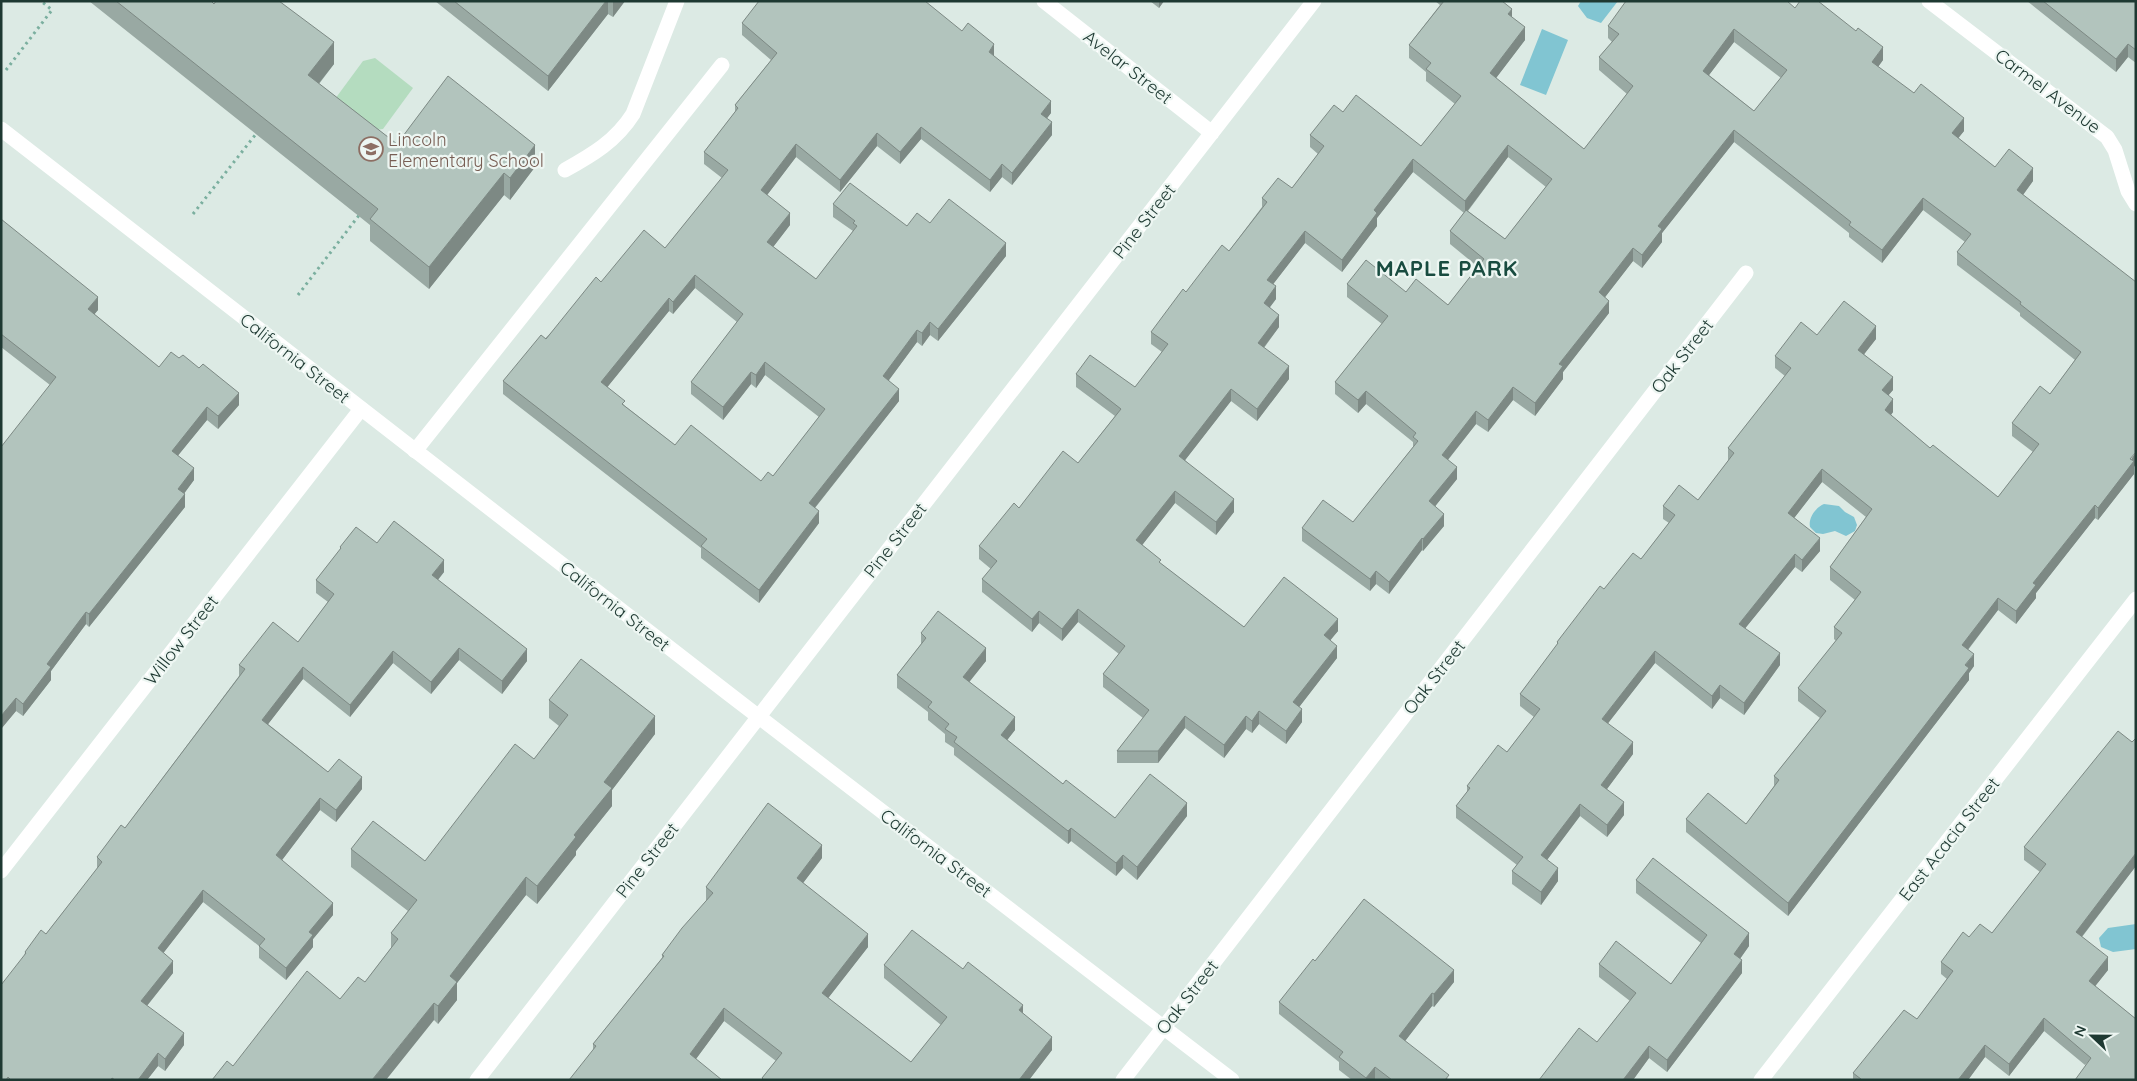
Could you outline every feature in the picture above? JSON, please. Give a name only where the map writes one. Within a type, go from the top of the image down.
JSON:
[{"type":"street","points":[[564,170],[598,151],[615,138],[626,125],[633,114],[678,1]]},
{"type":"street","name":"Avelar Street","points":[[1044,1],[1212,133]]},
{"type":"street","name":"Pine Street","points":[[477,1080],[1314,1]]},
{"type":"street","name":"Carmel Avenue","points":[[1929,1],[2107,137],[2117,156],[2128,191],[2136,204]]},
{"type":"street","points":[[415,451],[722,64]]},
{"type":"street","name":"California Street","points":[[1,129],[758,716],[1232,1080]]},
{"type":"street","name":"Oak Street","points":[[1123,1080],[1746,273]]},
{"type":"street","name":"Willow Street","points":[[1,871],[361,409]]},
{"type":"street","name":"East Acacia Street","points":[[1761,1080],[2136,598]]},
{"type":"path","points":[[6,70],[52,10],[40,1]]},
{"type":"path","points":[[193,214],[256,134]]},
{"type":"path","points":[[298,295],[363,210]]},
{"type":"green space","points":[[375,58],[413,88],[383,129],[376,130],[335,99],[363,61]]},
{"type":"water","points":[[1581,1],[1618,1],[1601,23],[1587,18],[1578,6]]},
{"type":"water","points":[[1542,29],[1568,40],[1546,95],[1520,85]]},
{"type":"water","points":[[1824,504],[1839,506],[1854,517],[1857,525],[1855,531],[1846,536],[1835,531],[1823,534],[1816,533],[1810,527],[1810,520],[1816,510]]},
{"type":"water","points":[[2136,924],[2136,949],[2113,952],[2101,947],[2099,938],[2108,928]]},
{"type":"building","points":[[116,1],[211,1],[214,4],[216,1],[279,1],[334,42],[308,75],[397,144],[448,76],[535,145],[510,178],[504,173],[429,267],[370,219],[378,209]]},
{"type":"building","points":[[454,1],[606,1],[548,76]]},
{"type":"building","points":[[759,1],[925,1],[962,31],[968,23],[994,44],[989,52],[1051,101],[1041,114],[1052,122],[1012,173],[1002,164],[990,180],[921,127],[900,152],[877,133],[840,180],[796,144],[761,190],[790,213],[767,242],[816,279],[857,226],[853,223],[855,221],[833,204],[850,183],[907,226],[917,213],[930,223],[949,199],[1006,243],[938,329],[930,322],[922,333],[917,330],[883,376],[899,389],[809,503],[819,511],[759,590],[701,546],[707,539],[503,381],[541,335],[546,339],[596,277],[601,282],[644,230],[665,248],[728,170],[704,152],[738,108],[735,105],[777,53],[742,23]],"holes":[[[695,275],[743,314],[691,382],[723,407],[751,372],[756,375],[765,362],[825,409],[773,476],[768,472],[761,481],[691,425],[675,445],[622,404],[625,401],[601,382],[669,298],[673,302]]]},
{"type":"building","points":[[1444,1],[1502,1],[1512,9],[1508,14],[1525,27],[1490,73],[1584,149],[1633,86],[1599,57],[1619,34],[1608,26],[1626,1],[1787,1],[1795,8],[1800,1],[1818,1],[1856,31],[1858,28],[1883,47],[1872,62],[1914,93],[1921,84],[1964,118],[1952,133],[1995,167],[2009,149],[2033,168],[2017,190],[2136,282],[2136,452],[2130,459],[2134,461],[2098,508],[2095,505],[2033,583],[2036,585],[2016,611],[1998,598],[1962,645],[1974,654],[1965,665],[1969,668],[1788,903],[1686,819],[1708,793],[1746,824],[1779,780],[1774,776],[1826,711],[1798,688],[1842,633],[1834,627],[1861,592],[1830,567],[1872,509],[1822,469],[1788,513],[1820,538],[1802,560],[1795,554],[1739,624],[1780,653],[1744,703],[1720,685],[1712,696],[1655,651],[1602,719],[1633,742],[1601,785],[1624,802],[1607,825],[1580,804],[1541,855],[1558,868],[1541,892],[1512,871],[1523,857],[1456,806],[1470,788],[1467,786],[1498,745],[1507,752],[1540,709],[1520,694],[1557,642],[1600,586],[1604,589],[1633,553],[1641,559],[1675,515],[1663,506],[1679,485],[1698,500],[1734,453],[1728,448],[1791,368],[1775,356],[1801,322],[1817,335],[1844,301],[1876,326],[1858,350],[1893,377],[1882,390],[1893,399],[1885,410],[1930,448],[1933,445],[1998,497],[2039,444],[2012,423],[2040,386],[2050,394],[2081,352],[1957,252],[1971,234],[1923,198],[1882,250],[1849,225],[1851,222],[1734,130],[1658,226],[1662,229],[1642,255],[1633,248],[1599,292],[1609,301],[1559,364],[1563,366],[1535,403],[1513,387],[1488,420],[1476,411],[1442,455],[1457,467],[1429,501],[1444,514],[1422,538],[1389,582],[1376,571],[1370,579],[1302,528],[1323,500],[1353,522],[1418,441],[1413,437],[1416,433],[1366,391],[1358,400],[1335,382],[1388,316],[1347,284],[1366,260],[1406,292],[1416,279],[1448,305],[1484,259],[1450,231],[1466,210],[1505,239],[1552,179],[1508,145],[1465,201],[1413,159],[1374,210],[1377,213],[1342,260],[1305,231],[1267,280],[1276,286],[1264,303],[1279,315],[1258,343],[1289,366],[1257,409],[1231,389],[1179,456],[1234,499],[1216,522],[1175,491],[1136,540],[1161,560],[1159,562],[1244,627],[1284,577],[1338,619],[1324,635],[1337,646],[1293,702],[1302,709],[1286,731],[1259,711],[1252,721],[1246,716],[1224,745],[1185,716],[1158,751],[1117,751],[1149,710],[1103,674],[1125,646],[1078,609],[1062,629],[1039,611],[1032,619],[982,579],[997,561],[979,546],[1014,503],[1019,508],[1063,451],[1078,463],[1121,409],[1076,374],[1090,355],[1135,387],[1168,344],[1151,332],[1183,289],[1186,292],[1222,245],[1229,251],[1267,202],[1262,198],[1278,178],[1292,188],[1324,146],[1310,135],[1334,105],[1343,112],[1356,95],[1421,146],[1461,96],[1426,69],[1431,63],[1409,45]],"holes":[[[1734,29],[1787,70],[1754,111],[1703,71]]]},
{"type":"building","points":[[2043,1],[2136,1],[2136,50],[2128,44],[2116,59]]},
{"type":"building","points":[[1,219],[98,297],[88,309],[159,367],[171,352],[179,358],[183,355],[199,368],[203,364],[239,393],[218,416],[207,407],[172,451],[194,468],[178,489],[185,494],[89,614],[86,612],[47,664],[51,667],[23,704],[16,698],[1,716],[1,447],[56,377],[1,334]]},
{"type":"building","points":[[394,521],[444,560],[432,575],[527,649],[502,681],[459,648],[431,682],[393,651],[350,705],[303,667],[262,720],[328,772],[339,759],[362,777],[336,810],[320,798],[276,855],[333,903],[309,932],[313,935],[286,968],[259,946],[265,939],[203,890],[158,948],[173,961],[141,1001],[184,1033],[165,1059],[158,1053],[138,1080],[115,1080],[112,1078],[111,1080],[11,1080],[8,1077],[6,1080],[1,1080],[1,985],[41,930],[46,934],[102,862],[97,857],[121,825],[125,828],[245,669],[239,665],[273,622],[298,642],[334,594],[316,580],[340,547],[356,527],[377,543]]},
{"type":"building","points":[[938,611],[986,648],[963,677],[1015,717],[1001,735],[1063,784],[1066,780],[1115,818],[1150,774],[1187,803],[1137,867],[1123,855],[1116,863],[1071,828],[1068,831],[954,742],[957,737],[945,729],[949,724],[928,707],[932,702],[897,675],[926,638],[921,633]]},
{"type":"building","points":[[581,659],[655,716],[604,782],[612,788],[574,835],[576,837],[537,886],[526,877],[450,976],[457,982],[438,1006],[434,1003],[372,1080],[212,1080],[227,1061],[233,1066],[307,971],[340,999],[358,977],[365,982],[398,939],[391,933],[417,900],[351,849],[373,821],[425,861],[515,744],[534,759],[568,715],[549,700]]},
{"type":"building","points":[[2118,731],[2132,742],[2136,738],[2136,853],[2076,932],[2108,957],[2089,981],[2136,1019],[2136,1080],[2075,1080],[2091,1058],[2044,1018],[2009,1064],[1985,1045],[1958,1080],[1861,1080],[1853,1073],[1904,1010],[1917,1019],[1953,971],[1941,962],[1963,932],[1969,937],[1980,924],[1992,933],[2046,864],[2024,847]]},
{"type":"building","points":[[768,803],[822,845],[797,878],[868,934],[822,993],[911,1062],[947,1017],[884,965],[912,930],[963,969],[968,962],[1023,1005],[1019,1010],[1052,1037],[1019,1080],[764,1080],[762,1078],[782,1053],[724,1008],[690,1054],[722,1080],[569,1080],[596,1046],[593,1044],[664,956],[662,955],[682,928],[713,893],[706,887]]},
{"type":"building","points":[[1653,858],[1749,933],[1734,954],[1742,960],[1667,1060],[1649,1046],[1623,1080],[1539,1080],[1579,1028],[1597,1042],[1636,993],[1599,964],[1616,941],[1671,984],[1707,935],[1636,880]]},
{"type":"building","points":[[1364,899],[1454,970],[1434,994],[1432,993],[1399,1036],[1449,1075],[1445,1080],[1392,1080],[1375,1067],[1366,1078],[1339,1057],[1343,1052],[1279,1002],[1313,959],[1315,961]]},
{"type":"place","name":"Lincoln Elementary School","points":[[371,149]]},
{"type":"district","name":"MAPLE PARK","points":[[1447,268]]}]
